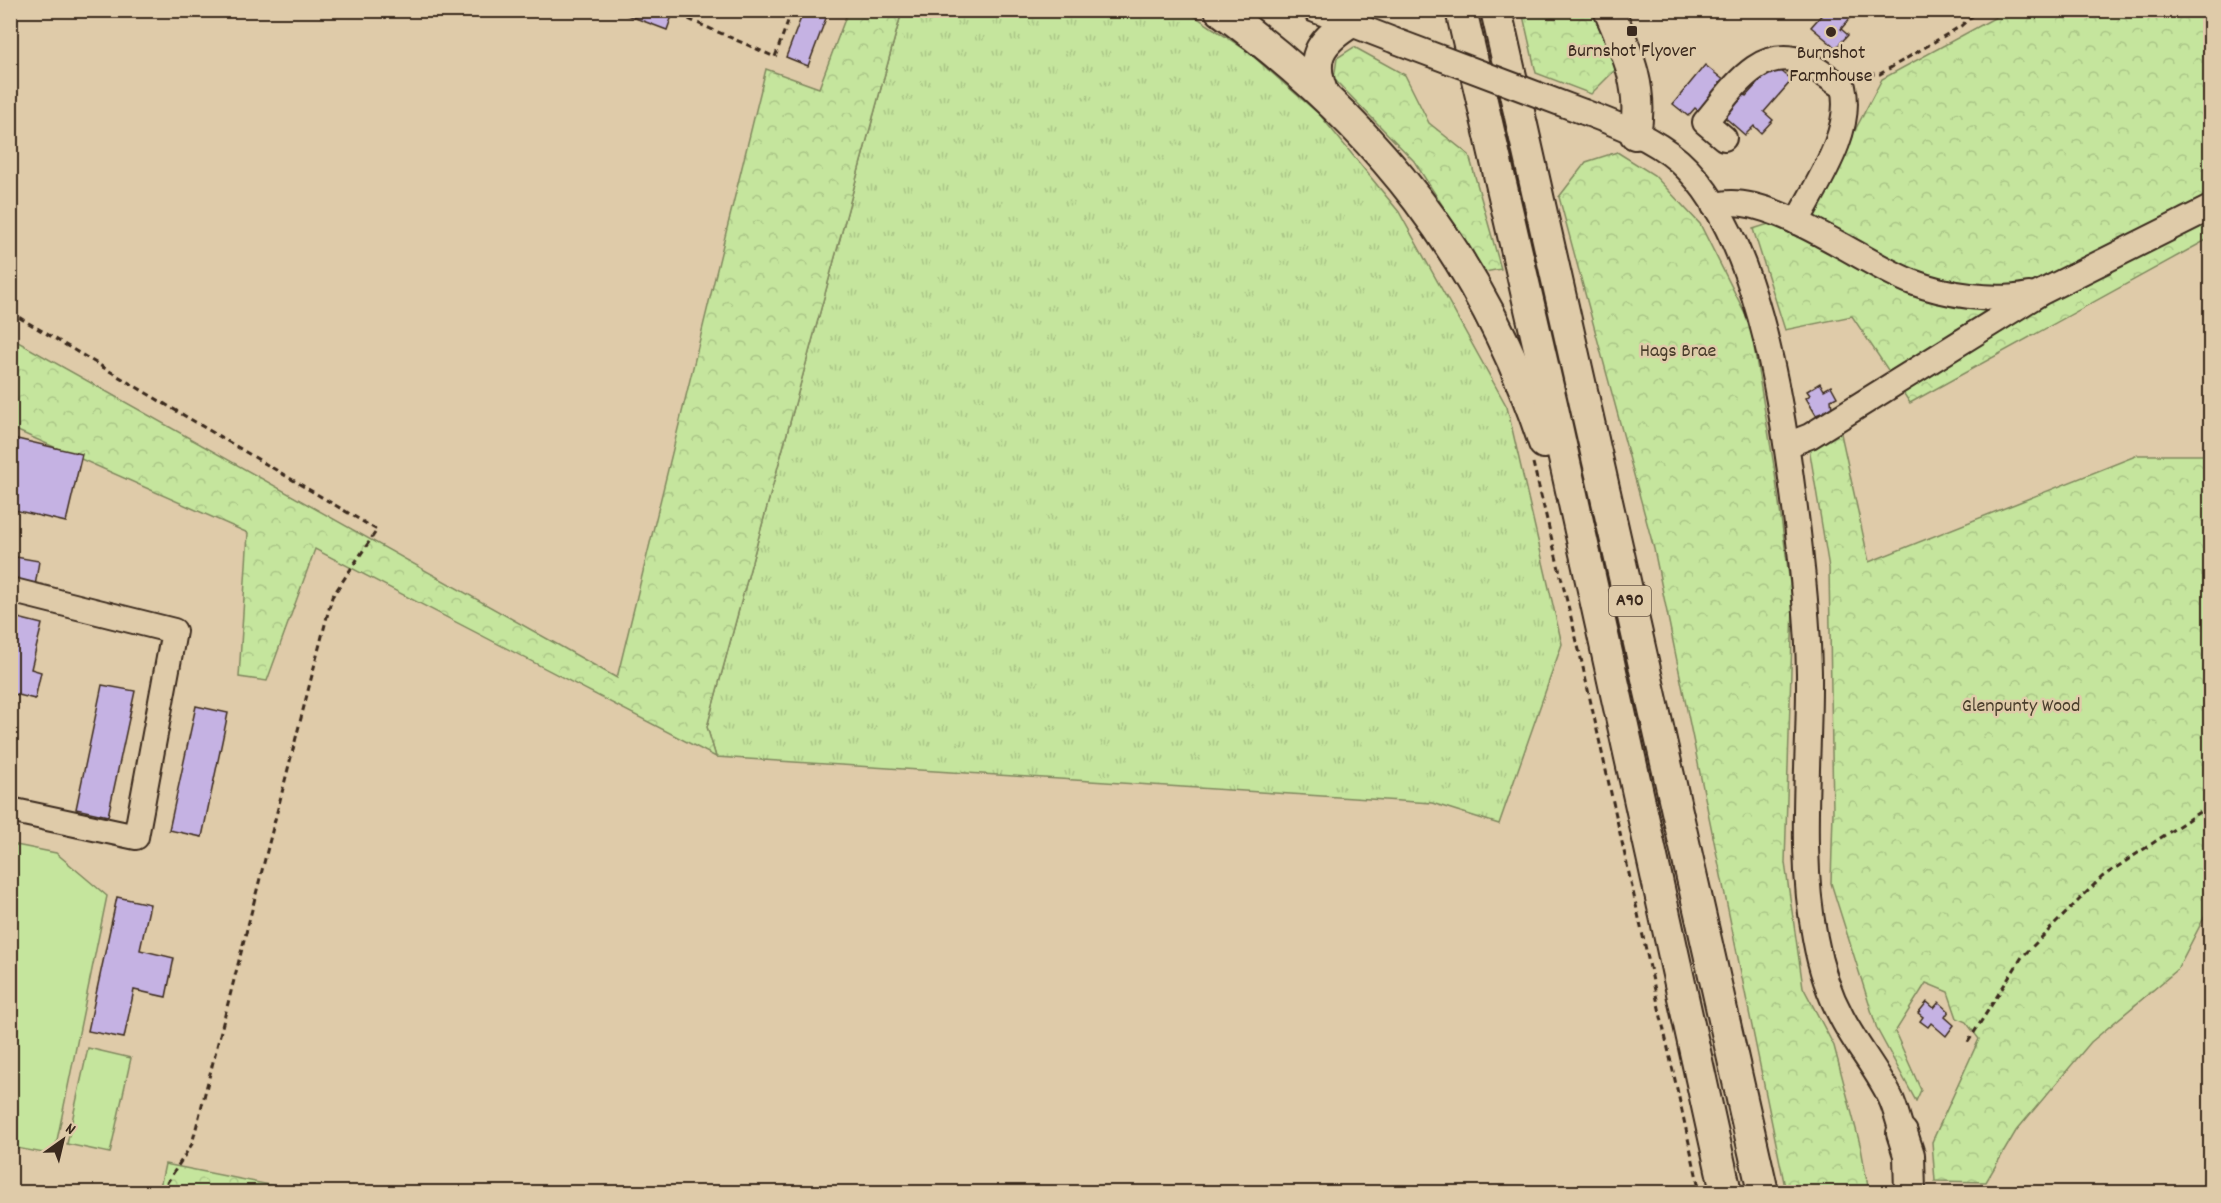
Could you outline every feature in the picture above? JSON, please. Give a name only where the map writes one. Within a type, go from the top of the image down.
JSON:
[{"type":"main road","points":[[1220,10],[1323,94],[1396,171],[1435,221],[1469,273],[1500,334],[1534,414],[1587,571]]},
{"type":"main road","name":"A90","points":[[1461,10],[1549,393],[1726,1192]]},
{"type":"main road","name":"A90","points":[[1496,10],[1763,1192]]},
{"type":"main road","points":[[1609,10],[1634,69],[1639,103],[1635,134]]},
{"type":"main road","points":[[1323,94],[1315,75],[1321,49],[1333,34],[1350,23]]},
{"type":"main road","points":[[1902,1133],[1909,1155],[1910,1192]]},
{"type":"street","points":[[1315,10],[1584,112],[1661,147],[1680,162],[1714,206],[1734,243],[1765,336],[1779,393],[1805,583],[1809,672],[1808,860],[1815,938],[1826,980],[1842,1018],[1891,1100],[1902,1133]]},
{"type":"street","points":[[1724,138],[1705,122],[1751,68],[1774,57],[1803,62],[1843,87],[1847,104],[1844,126],[1797,222]]},
{"type":"street","points":[[1714,206],[1724,202],[1742,203],[1797,222],[1912,282],[1981,298],[2007,300],[2040,293]]},
{"type":"street","points":[[1787,445],[1810,436],[2040,293],[2211,207]]},
{"type":"street","points":[[10,590],[174,631],[136,837],[10,810]]},
{"type":"path","points":[[680,15],[775,57],[792,10]]},
{"type":"path","points":[[1843,87],[1851,73],[1880,74],[1961,26],[1978,10]]},
{"type":"path","points":[[10,312],[377,530],[332,597],[192,1144],[161,1192]]},
{"type":"path","points":[[1530,452],[1580,654],[1700,1192]]},
{"type":"path","points":[[1968,1042],[2022,957],[2102,877],[2211,805]]},
{"type":"green space","points":[[848,11],[902,11],[707,727],[716,757],[315,549],[267,681],[239,677],[248,533],[11,428],[11,338],[617,678],[766,69],[819,88]]},
{"type":"green space","points":[[902,11],[1187,11],[1246,50],[1320,115],[1399,212],[1507,407],[1562,644],[1499,824],[1432,803],[716,757],[707,727]]},
{"type":"green space","points":[[1522,11],[1597,11],[1620,65],[1591,94],[1536,73]]},
{"type":"green space","points":[[2007,11],[2210,11],[2210,238],[1910,403],[1852,316],[1785,330],[1753,229],[1813,210],[1882,79]]},
{"type":"green space","points":[[1354,47],[1405,75],[1429,123],[1469,155],[1501,269],[1485,272],[1414,161],[1334,79],[1337,58]]},
{"type":"green space","name":"Hags Brae","points":[[1617,152],[1654,175],[1700,224],[1750,323],[1774,466],[1793,606],[1785,863],[1803,987],[1834,1046],[1861,1148],[1869,1192],[1786,1192],[1654,549],[1559,197],[1586,162]]},
{"type":"green space","name":"Glenpunty Wood","points":[[1840,429],[1869,562],[2138,455],[2210,455],[2210,906],[2177,970],[2091,1042],[2016,1131],[1986,1182],[1935,1181],[1932,1142],[1979,1039],[1966,1022],[1957,1018],[1948,992],[1926,983],[1895,1032],[1921,1090],[1916,1101],[1877,1029],[1831,883],[1833,812],[1829,568],[1809,447]]},
{"type":"green space","points":[[11,844],[56,853],[107,896],[54,1155],[11,1147]]},
{"type":"green space","points":[[88,1048],[131,1058],[110,1153],[67,1144]]},
{"type":"green space","points":[[165,1164],[305,1192],[159,1192]]},
{"type":"building","points":[[614,10],[659,10],[672,16],[667,30]]},
{"type":"building","points":[[804,10],[829,10],[808,66],[786,57]]},
{"type":"building","name":"Burnshot Farmhouse","points":[[1826,10],[1837,10],[1841,14],[1844,10],[1857,10],[1841,29],[1848,35],[1836,48],[1811,27]]},
{"type":"building","points":[[1705,65],[1726,82],[1701,113],[1695,108],[1688,116],[1673,104]]},
{"type":"building","points":[[1774,65],[1792,80],[1764,112],[1773,120],[1761,133],[1754,126],[1745,135],[1721,114],[1741,92],[1746,96]]},
{"type":"building","points":[[1820,383],[1824,390],[1831,386],[1837,397],[1831,400],[1832,409],[1816,415],[1806,398],[1810,395],[1807,391]]},
{"type":"building","points":[[13,438],[82,454],[66,522],[10,509]]},
{"type":"building","points":[[10,556],[39,561],[35,586],[10,581]]},
{"type":"building","points":[[10,616],[42,624],[31,669],[41,672],[35,699],[10,693]]},
{"type":"building","points":[[102,685],[135,691],[108,816],[76,809]]},
{"type":"building","points":[[196,706],[228,713],[202,837],[169,830]]},
{"type":"building","points":[[117,897],[150,904],[140,950],[174,958],[166,997],[134,990],[124,1038],[88,1031]]},
{"type":"building","points":[[1927,1002],[1934,1008],[1939,1002],[1949,1011],[1945,1017],[1954,1025],[1946,1036],[1931,1023],[1928,1027],[1920,1021],[1923,1017],[1918,1013]]},
{"type":"place","name":"Burnshot Flyover","points":[[1632,31]]},
{"type":"place","name":"Burnshot Farmhouse","points":[[1831,32]]}]
